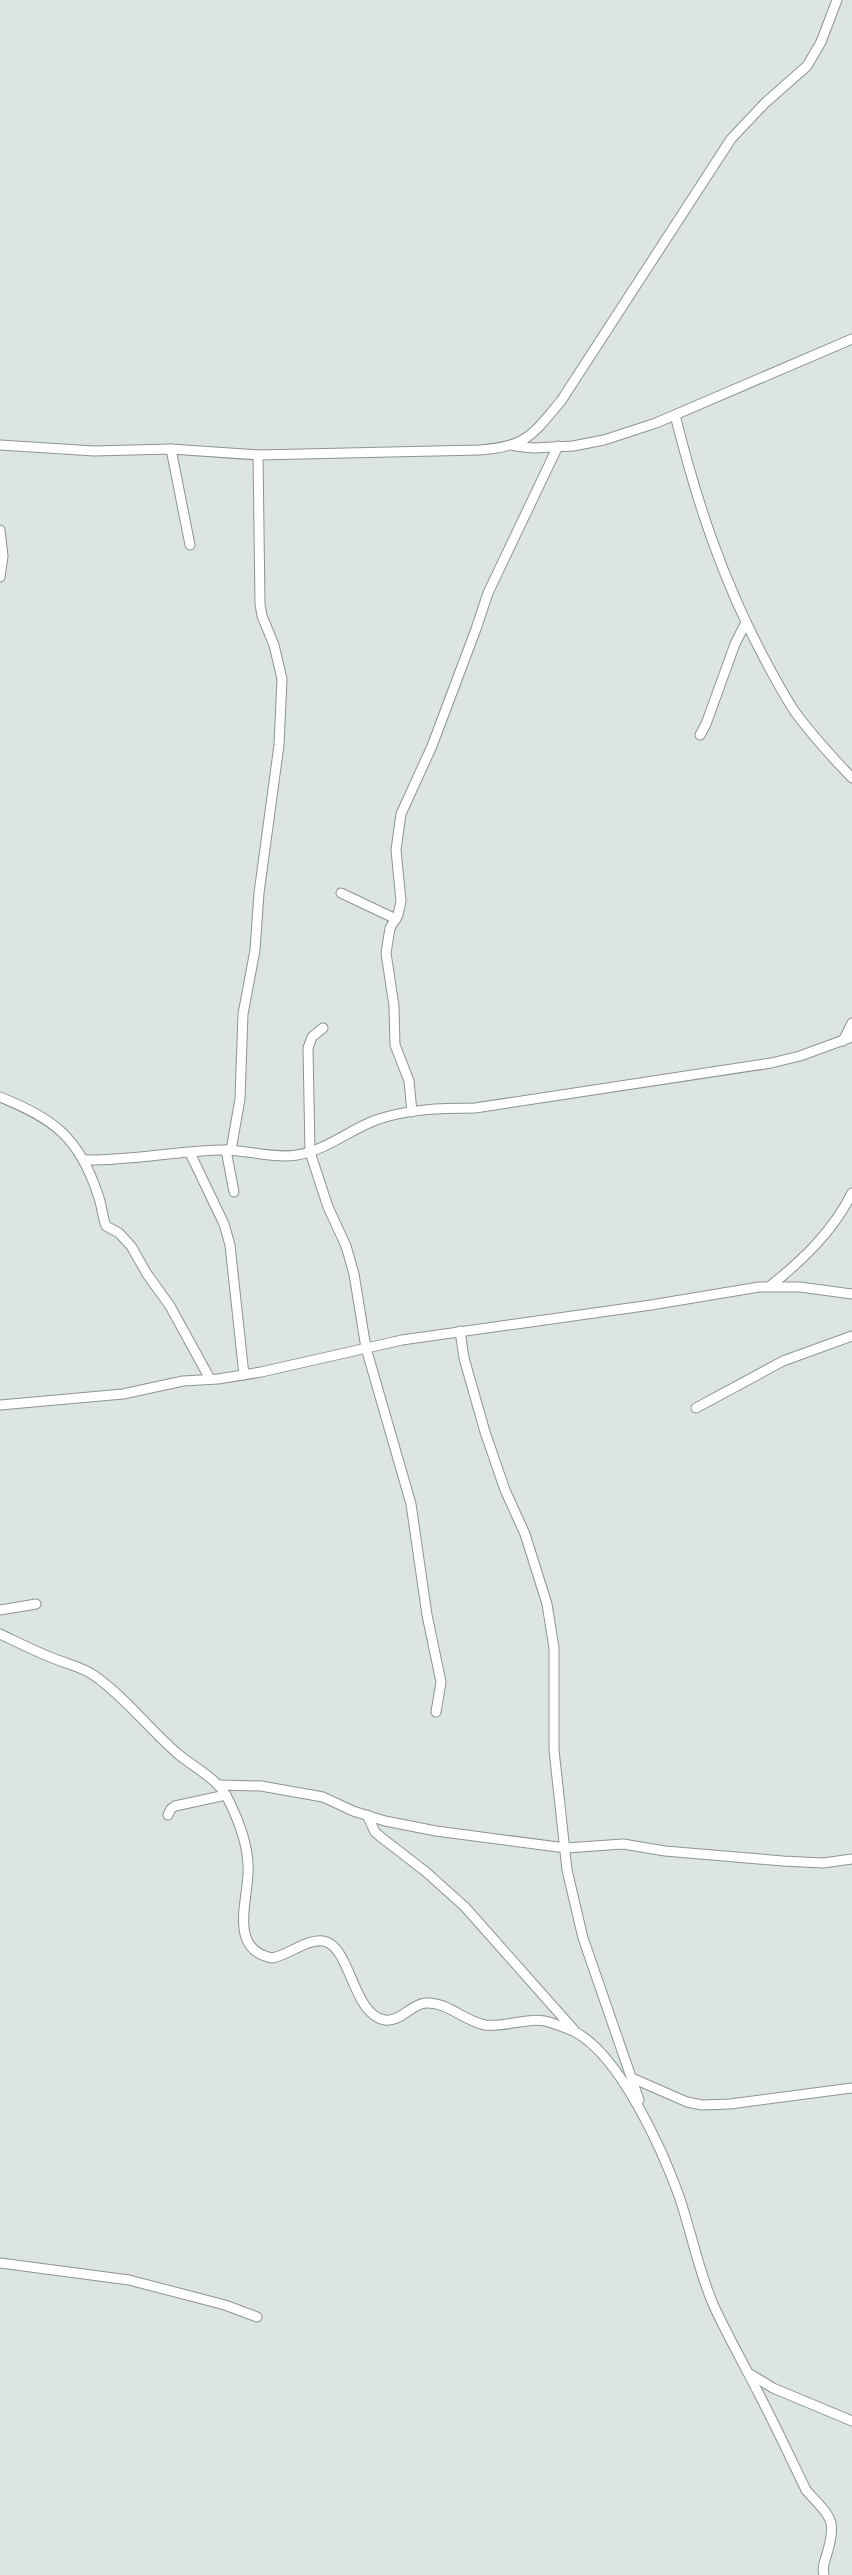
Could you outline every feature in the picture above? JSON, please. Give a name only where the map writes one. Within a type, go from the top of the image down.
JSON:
[{"type":"street","points":[[512,447],[531,436],[561,401],[731,140],[765,103],[807,66],[821,42],[837,0]]},
{"type":"street","points":[[0,445],[94,451],[171,449],[258,455],[479,450],[587,444],[675,415],[852,339]]},
{"type":"street","points":[[675,415],[702,516],[722,571],[746,622],[795,711],[852,778]]},
{"type":"street","points":[[412,1112],[409,1081],[395,1045],[394,1006],[386,953],[390,928],[396,919],[401,901],[396,850],[401,814],[432,746],[488,593],[558,446]]},
{"type":"street","points":[[171,449],[190,545]]},
{"type":"street","points":[[234,1192],[228,1150],[240,1099],[240,1037],[255,950],[257,914],[279,745],[282,679],[279,662],[262,616],[260,604],[258,455]]},
{"type":"street","points":[[0,530],[3,556],[0,577]]},
{"type":"street","points":[[700,735],[735,644],[746,622]]},
{"type":"street","points":[[341,893],[396,919]]},
{"type":"street","points":[[83,1160],[116,1161],[228,1150],[285,1156],[310,1152],[329,1145],[376,1120],[412,1112],[444,1108],[485,1107],[762,1064],[800,1056],[848,1039],[852,1023]]},
{"type":"street","points":[[323,1028],[312,1037],[308,1048],[310,1152],[328,1207],[346,1246],[354,1274],[366,1348],[411,1504],[427,1615],[441,1682],[436,1712]]},
{"type":"street","points":[[0,1097],[31,1110],[51,1122],[71,1141],[83,1160],[99,1195],[106,1226],[119,1233],[132,1246],[147,1274],[170,1306],[210,1379]]},
{"type":"street","points":[[190,1153],[224,1224],[230,1245],[244,1376]]},
{"type":"street","points":[[770,1286],[798,1263],[823,1237],[852,1194]]},
{"type":"street","points":[[0,1405],[123,1394],[183,1381],[244,1376],[366,1348],[460,1331],[529,1323],[770,1286],[800,1287],[852,1294]]},
{"type":"street","points":[[460,1331],[464,1358],[485,1432],[505,1490],[525,1534],[544,1594],[554,1648],[554,1750],[567,1870],[583,1938],[647,2125]]},
{"type":"street","points":[[696,1408],[783,1361],[852,1336]]},
{"type":"street","points":[[0,1610],[36,1604]]},
{"type":"street","points":[[0,1634],[52,1658],[80,1667],[94,1676],[133,1707],[177,1753],[219,1785],[238,1822],[248,1858],[249,1875],[243,1926],[249,1943],[259,1953],[272,1958],[317,1941],[332,1944],[363,2001],[377,2017],[385,2020],[393,2019],[419,2004],[434,2003],[478,2024],[495,2026],[530,2020],[549,2022],[577,2033]]},
{"type":"street","points":[[219,1785],[261,1786],[323,1797],[367,1815],[436,1831],[566,1848],[623,1844],[664,1851],[783,1861],[824,1863],[852,1859]]},
{"type":"street","points":[[168,1815],[175,1806],[226,1795]]},
{"type":"street","points":[[367,1815],[375,1832],[426,1872],[465,1907],[577,2033],[590,2043],[631,2093],[678,2196],[713,2303],[806,2490],[825,2512],[831,2523],[832,2538],[823,2566],[824,2575]]},
{"type":"street","points":[[632,2078],[687,2102],[702,2105],[730,2104],[852,2088]]},
{"type":"street","points":[[0,2263],[129,2280],[225,2305],[257,2317]]},
{"type":"street","points":[[748,2373],[773,2388],[852,2421]]}]
